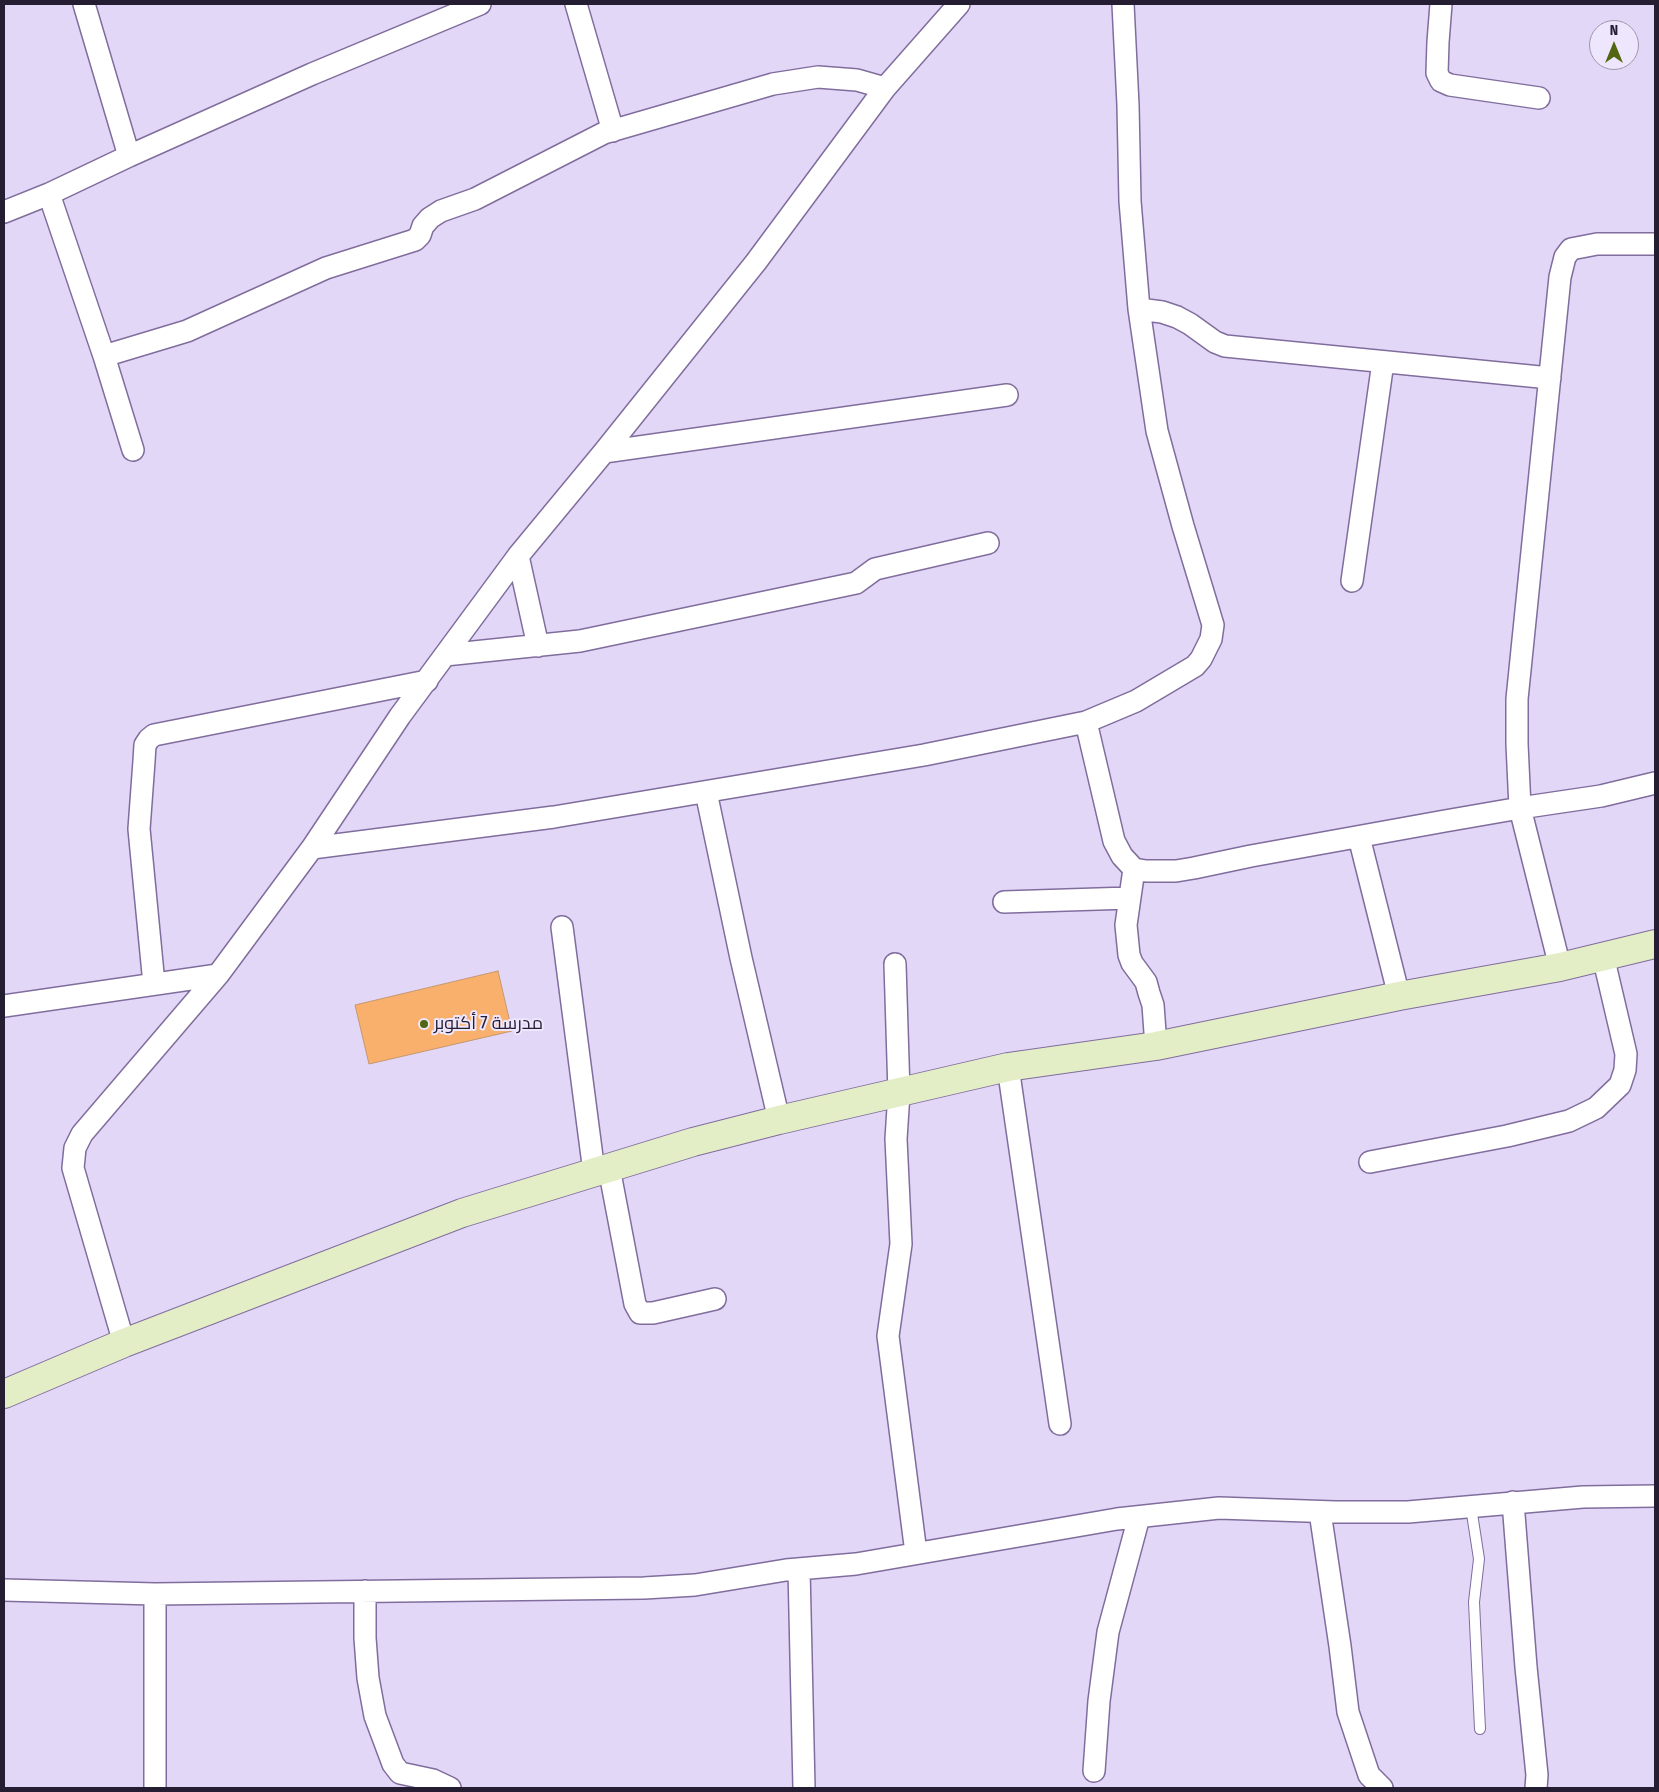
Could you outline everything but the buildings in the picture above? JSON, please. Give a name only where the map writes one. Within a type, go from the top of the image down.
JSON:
[{"type":"street","points":[[84,4],[129,156]]},
{"type":"street","points":[[4,212],[49,194],[312,74],[480,4]]},
{"type":"street","points":[[576,4],[613,131]]},
{"type":"street","points":[[124,1344],[73,1168],[75,1148],[82,1134],[218,975],[312,848],[400,716],[518,556],[756,262],[885,88],[959,4]]},
{"type":"street","points":[[312,848],[554,818],[924,755],[1086,722],[1136,700],[1195,666],[1208,649],[1213,633],[1157,432],[1139,309],[1130,201],[1123,4]]},
{"type":"street","points":[[1441,4],[1437,73],[1441,81],[1450,85],[1539,98]]},
{"type":"street","points":[[104,356],[186,331],[326,268],[414,240],[420,235],[430,218],[441,211],[475,199],[604,133],[773,84],[818,77],[857,80],[885,88]]},
{"type":"street","points":[[49,194],[104,356],[133,450]]},
{"type":"street","points":[[1560,967],[1520,808],[1517,699],[1560,277],[1565,256],[1571,249],[1597,244],[1655,244]]},
{"type":"street","points":[[1139,309],[1162,312],[1178,317],[1215,342],[1225,346],[1550,378]]},
{"type":"street","points":[[1352,581],[1383,362]]},
{"type":"street","points":[[604,452],[1007,395]]},
{"type":"street","points":[[444,655],[580,641],[856,583],[875,569],[988,543]]},
{"type":"street","points":[[518,556],[538,646]]},
{"type":"street","points":[[154,984],[139,829],[144,761],[149,739],[165,733],[427,681]]},
{"type":"street","points":[[1086,722],[1114,841],[1122,856],[1134,869],[1158,872],[1176,871],[1520,808],[1601,796],[1655,784]]},
{"type":"street","points":[[706,792],[739,949],[779,1120]]},
{"type":"street","points":[[1359,837],[1399,996]]},
{"type":"street","points":[[1134,869],[1126,925],[1129,955],[1132,963],[1146,982],[1153,1005],[1156,1046]]},
{"type":"street","points":[[1004,902],[1129,898]]},
{"type":"street","points":[[562,927],[602,1170],[635,1304],[640,1313],[653,1313],[715,1299]]},
{"type":"street","points":[[4,1394],[124,1344],[462,1213],[693,1142],[1008,1067],[1156,1046],[1399,996],[1560,967],[1655,944]]},
{"type":"street","points":[[1370,1162],[1507,1136],[1569,1120],[1596,1108],[1620,1085],[1625,1070],[1626,1054],[1604,956]]},
{"type":"street","points":[[895,964],[899,1093],[896,1139],[901,1244],[888,1336],[916,1553]]},
{"type":"street","points":[[4,1006],[218,975]]},
{"type":"street","points":[[1008,1067],[1060,1424]]},
{"type":"street","points":[[4,1590],[155,1594],[644,1588],[695,1584],[799,1569],[856,1564],[1139,1516],[1219,1508],[1320,1512],[1408,1512],[1583,1497],[1655,1496]]},
{"type":"street","points":[[1514,1502],[1526,1667],[1537,1775],[1536,1788]]},
{"type":"street","points":[[1320,1512],[1348,1712],[1369,1775],[1381,1788]]},
{"type":"street","points":[[1094,1771],[1098,1700],[1108,1632],[1139,1516]]},
{"type":"street","points":[[799,1569],[804,1788]]},
{"type":"street","points":[[365,1591],[365,1638],[368,1678],[375,1716],[393,1764],[400,1773],[433,1780],[450,1788]]},
{"type":"street","points":[[155,1594],[155,1788]]},
{"type":"lane","points":[[1471,1507],[1479,1559],[1474,1602],[1480,1729]]},
{"type":"place","name":"مدرسة 7 أكتوبر","points":[[424,1024]]}]
